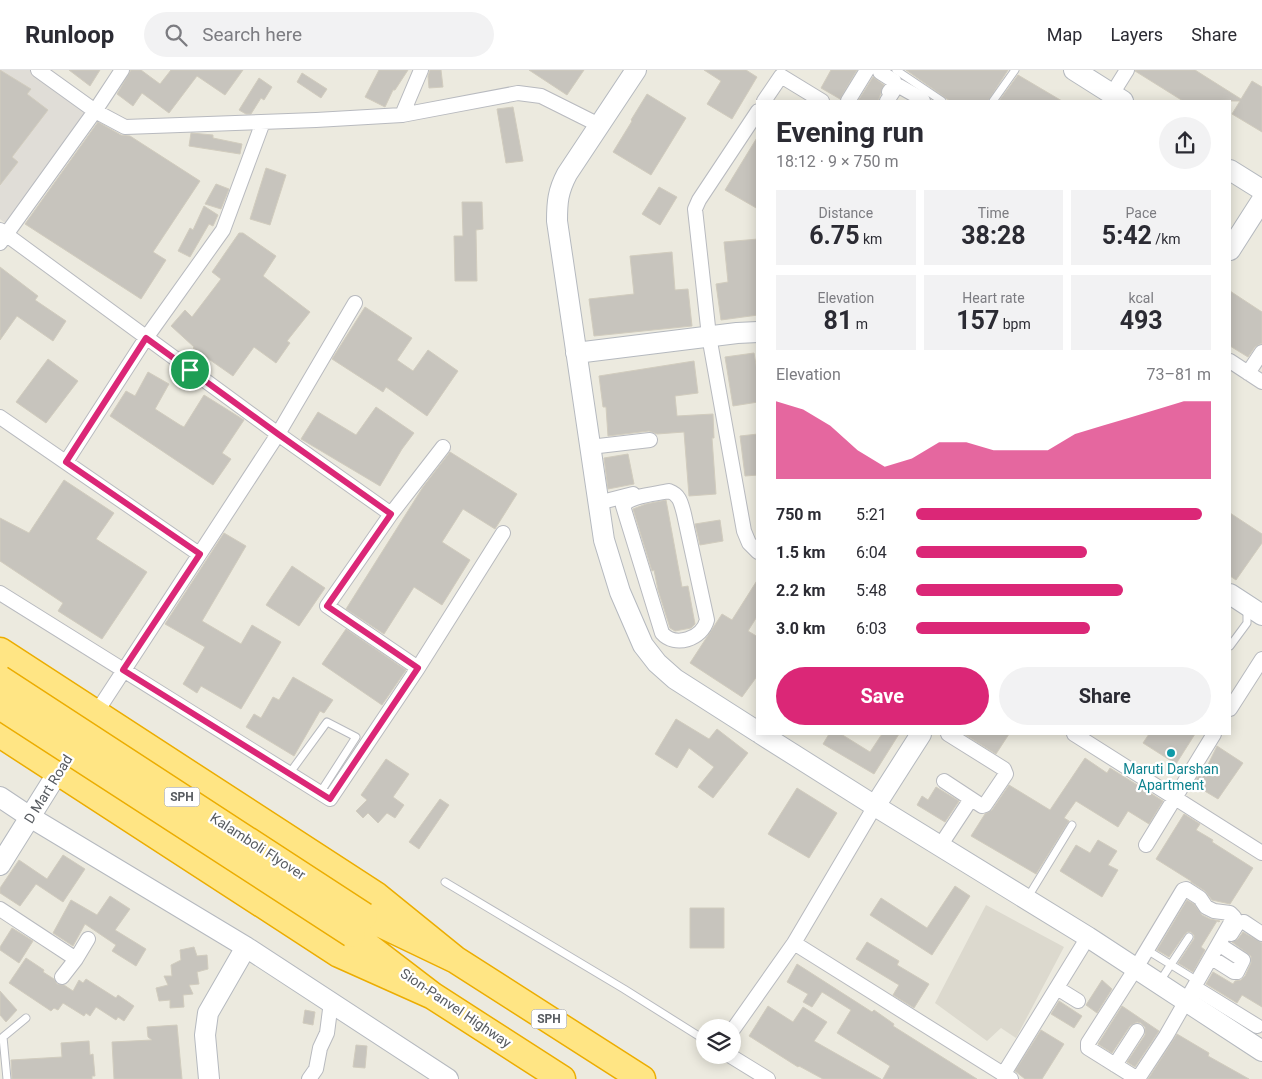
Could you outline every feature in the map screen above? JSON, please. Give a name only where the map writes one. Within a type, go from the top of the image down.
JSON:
[{"type":"highway","points":[[0,651],[377,896],[456,960]]},
{"type":"highway","name":"Kalamboli Flyover","points":[[0,680],[358,925]]},
{"type":"highway","name":"Kalamboli Flyover","points":[[0,706],[358,925]]},
{"type":"highway","points":[[0,734],[339,954],[433,996]]},
{"type":"highway","name":"SPH","points":[[358,925],[456,960],[642,1079]]},
{"type":"highway","name":"Sion-Panvel Highway","points":[[358,925],[433,996],[562,1079]]},
{"type":"street","points":[[38,70],[94,112],[125,127],[402,115],[518,94],[540,96],[599,126]]},
{"type":"street","points":[[122,70],[94,112],[2,236],[391,514]]},
{"type":"street","points":[[402,115],[422,70]]},
{"type":"street","points":[[1074,70],[1115,98],[1127,70]]},
{"type":"street","points":[[633,71],[567,174],[560,189],[557,205],[557,221],[604,540],[620,592],[643,645],[675,679],[756,731]]},
{"type":"street","points":[[849,100],[874,71],[894,81],[895,84],[886,100]]},
{"type":"street","points":[[765,100],[781,76],[820,100]]},
{"type":"street","points":[[886,100],[899,86],[922,100]]},
{"type":"street","points":[[756,114],[698,200],[695,209],[709,336],[744,531],[749,543],[756,550]]},
{"type":"street","points":[[66,462],[146,338],[223,230],[262,122]]},
{"type":"street","points":[[1231,171],[1262,190]]},
{"type":"street","points":[[1231,248],[1262,200]]},
{"type":"street","points":[[96,713],[278,434],[355,303]]},
{"type":"street","points":[[576,353],[709,336],[756,332]]},
{"type":"street","points":[[1248,373],[1262,352]]},
{"type":"street","points":[[1231,362],[1262,382]]},
{"type":"street","points":[[0,416],[200,554]]},
{"type":"street","points":[[590,447],[650,440]]},
{"type":"street","points":[[418,668],[327,606],[391,514],[443,447]]},
{"type":"street","points":[[669,491],[676,493],[680,498],[707,620],[699,633],[690,639],[681,641],[669,639],[662,633],[660,628],[623,506],[632,498],[669,491]]},
{"type":"street","points":[[598,503],[643,492]]},
{"type":"street","points":[[0,593],[330,799],[418,668],[504,533]]},
{"type":"street","points":[[1231,595],[1254,610]]},
{"type":"street","points":[[643,645],[660,628]]},
{"type":"street","points":[[1231,707],[1262,659]]},
{"type":"street","name":"D Mart Road","points":[[0,865],[96,713]]},
{"type":"street","points":[[763,735],[1088,937],[1159,984],[1190,992],[1257,1026]]},
{"type":"street","points":[[740,1019],[794,943],[875,806],[920,735]]},
{"type":"street","points":[[944,781],[982,806],[985,805],[1006,774],[1004,769],[950,735]]},
{"type":"street","points":[[1076,735],[1262,853]]},
{"type":"street","points":[[1146,845],[1213,735]]},
{"type":"street","points":[[0,797],[246,947],[448,1079]]},
{"type":"street","points":[[940,846],[971,798]]},
{"type":"street","points":[[1186,889],[1200,898],[1206,907],[1230,913],[1234,917],[1166,1036],[1140,1077],[1136,1078],[1088,1048],[1088,1043],[1147,950],[1183,890],[1186,889]]},
{"type":"street","points":[[0,909],[76,959]]},
{"type":"street","points":[[1190,992],[1215,960],[1238,923],[1244,922],[1262,934]]},
{"type":"street","points":[[794,943],[1007,1077],[1088,937]]},
{"type":"street","points":[[62,977],[88,939]]},
{"type":"street","points":[[209,1079],[205,1036],[208,1014],[246,947]]},
{"type":"street","points":[[1215,960],[1234,972],[1243,962],[1243,960],[1223,947]]},
{"type":"street","points":[[1057,988],[1078,1001]]},
{"type":"street","points":[[309,1079],[316,1070],[320,1048],[327,1033],[331,1002]]},
{"type":"street","points":[[1241,1018],[1262,1051]]},
{"type":"street","points":[[1115,1065],[1137,1031]]},
{"type":"street","points":[[741,1062],[768,1079]]},
{"type":"lane","points":[[896,70],[941,100]]},
{"type":"lane","points":[[994,100],[1015,70]]},
{"type":"lane","points":[[1231,645],[1254,610]]},
{"type":"lane","points":[[289,774],[327,722],[356,737],[320,793]]},
{"type":"lane","points":[[1027,899],[1072,825]]},
{"type":"lane","points":[[445,882],[696,1034]]},
{"type":"lane","points":[[1159,984],[1189,937]]},
{"type":"lane","points":[[1147,950],[1171,964],[1190,992]]},
{"type":"lane","points":[[8,1079],[3,1037],[26,1018]]},
{"type":"shaded area","points":[[0,70],[41,70],[92,108],[5,223],[0,219]]},
{"type":"shaded area","points":[[986,905],[1064,947],[1016,1038],[1001,1028],[987,1041],[935,1003]]},
{"type":"building","points":[[0,70],[31,89],[27,94],[48,110],[12,157],[18,162],[0,185]]},
{"type":"building","points":[[69,70],[100,70],[90,86]]},
{"type":"building","points":[[131,70],[141,70],[160,84],[171,70],[243,70],[225,95],[197,76],[169,113],[142,93],[133,106],[117,94]]},
{"type":"building","points":[[379,70],[408,70],[395,90],[393,90],[385,107],[365,97]]},
{"type":"building","points":[[430,70],[441,70],[443,87],[429,88],[428,76]]},
{"type":"building","points":[[529,70],[584,70],[567,95]]},
{"type":"building","points":[[704,70],[746,70],[757,77],[732,119],[707,104],[721,81]]},
{"type":"building","points":[[831,70],[857,70],[840,99],[821,88]]},
{"type":"building","points":[[906,70],[1008,70],[989,100],[949,100]]},
{"type":"building","points":[[1195,70],[1241,99],[1252,81],[1262,87],[1262,132],[1232,114],[1240,101],[1181,100],[1135,71]]},
{"type":"building","points":[[302,73],[327,89],[321,98],[297,82]]},
{"type":"building","points":[[1018,75],[1060,100],[1000,100]]},
{"type":"building","points":[[873,77],[884,85],[878,100],[859,100]]},
{"type":"building","points":[[259,78],[272,87],[264,100],[261,98],[251,114],[246,114],[239,110]]},
{"type":"building","points":[[647,94],[686,118],[651,175],[613,152]]},
{"type":"building","points":[[513,107],[523,161],[506,163],[497,109]]},
{"type":"building","points":[[98,122],[121,135],[130,136],[200,181],[153,252],[166,260],[141,299],[25,224]]},
{"type":"building","points":[[191,133],[213,135],[213,138],[242,144],[240,154],[189,146]]},
{"type":"building","points":[[756,139],[756,208],[725,190]]},
{"type":"building","points":[[266,168],[286,175],[270,225],[250,219]]},
{"type":"building","points":[[216,184],[229,189],[221,209],[205,204]]},
{"type":"building","points":[[659,187],[677,197],[660,225],[642,214]]},
{"type":"building","points":[[462,202],[482,202],[483,229],[476,230],[477,281],[455,281],[454,236],[463,236]]},
{"type":"building","points":[[204,206],[218,215],[213,226],[209,224],[190,257],[178,251],[190,228],[193,230]]},
{"type":"building","points":[[239,233],[243,233],[276,256],[263,276],[310,312],[287,341],[290,343],[276,363],[254,347],[233,376],[193,348],[171,326],[185,310],[192,317],[221,279],[212,272]]},
{"type":"building","points":[[756,239],[756,315],[721,320],[716,284],[728,282],[724,242]]},
{"type":"building","points":[[672,252],[675,290],[688,289],[692,326],[594,336],[589,299],[634,294],[630,256]]},
{"type":"building","points":[[0,267],[38,296],[35,300],[66,321],[53,341],[17,316],[0,340]]},
{"type":"building","points":[[1231,292],[1262,312],[1262,343],[1255,347],[1248,357],[1231,347]]},
{"type":"building","points":[[365,307],[412,338],[397,360],[413,371],[428,350],[458,371],[427,416],[386,387],[383,392],[332,359]]},
{"type":"building","points":[[754,353],[756,364],[756,402],[733,406],[725,357]]},
{"type":"building","points":[[48,359],[78,381],[46,423],[16,402]]},
{"type":"building","points":[[694,361],[698,393],[675,396],[677,416],[713,414],[714,438],[712,438],[716,494],[689,496],[684,432],[657,434],[649,431],[608,436],[606,407],[603,407],[599,376]]},
{"type":"building","points":[[148,372],[169,384],[155,409],[184,427],[204,395],[244,420],[222,453],[231,459],[213,485],[110,416],[126,391],[135,396]]},
{"type":"building","points":[[376,407],[414,433],[380,486],[301,439],[318,412],[356,435]]},
{"type":"building","points":[[756,434],[756,475],[745,476],[740,436]]},
{"type":"building","points":[[450,452],[517,494],[495,529],[463,509],[442,542],[470,560],[442,605],[414,587],[384,634],[346,609],[423,487]]},
{"type":"building","points":[[628,454],[634,484],[608,489],[604,458]]},
{"type":"building","points":[[64,480],[114,513],[96,539],[147,572],[102,639],[58,611],[63,603],[0,561],[0,518],[29,533]]},
{"type":"building","points":[[666,500],[682,587],[688,586],[695,624],[691,628],[675,631],[670,628],[654,570],[652,571],[633,509]]},
{"type":"building","points":[[1231,514],[1262,534],[1262,543],[1236,580],[1231,577]]},
{"type":"building","points":[[720,520],[723,541],[700,545],[695,524]]},
{"type":"building","points":[[224,533],[246,546],[202,621],[241,644],[252,625],[281,642],[241,709],[201,686],[197,693],[183,684],[205,647],[165,624]]},
{"type":"building","points":[[292,566],[325,588],[299,626],[266,605]]},
{"type":"building","points":[[756,582],[756,618],[748,631],[756,636],[756,678],[742,697],[690,663],[722,614],[732,620]]},
{"type":"building","points":[[346,629],[406,670],[382,705],[322,664]]},
{"type":"building","points":[[293,677],[333,700],[324,713],[320,711],[294,756],[246,727],[254,714],[261,718],[273,697],[279,700]]},
{"type":"building","points":[[676,719],[709,739],[717,729],[748,753],[713,798],[698,787],[714,767],[689,748],[677,768],[655,754]]},
{"type":"building","points":[[828,735],[843,735],[870,752],[881,735],[898,735],[874,774],[823,744]]},
{"type":"building","points":[[966,735],[1008,735],[996,754]]},
{"type":"building","name":"Maruti Darshan Apartment","points":[[1148,735],[1194,735],[1176,764],[1143,743]]},
{"type":"building","points":[[1217,746],[1243,763],[1218,799],[1193,784],[1199,775],[1202,777]]},
{"type":"building","points":[[1085,758],[1107,773],[1110,768],[1163,801],[1149,824],[1128,811],[1118,827],[1076,801],[1064,818],[1069,821],[1036,874],[971,836],[985,814],[992,810],[1009,785],[1050,810]]},
{"type":"building","points":[[386,759],[409,774],[393,797],[404,805],[395,818],[387,813],[378,823],[368,813],[363,818],[356,811],[367,800],[361,795]]},
{"type":"building","points":[[936,787],[959,801],[945,822],[917,805],[922,796],[928,800]]},
{"type":"building","points":[[797,788],[837,813],[809,858],[768,834]]},
{"type":"building","points":[[440,799],[449,805],[419,849],[409,842]]},
{"type":"building","points":[[1184,814],[1200,824],[1196,830],[1253,868],[1230,904],[1212,900],[1205,891],[1156,859]]},
{"type":"building","points":[[1098,840],[1117,851],[1108,865],[1118,870],[1102,897],[1060,871],[1076,845],[1090,853]]},
{"type":"building","points":[[63,855],[85,869],[63,902],[36,884],[20,906],[0,893],[0,888],[19,860],[47,879]]},
{"type":"building","points":[[955,886],[970,896],[932,955],[870,915],[881,898],[927,928]]},
{"type":"building","points":[[110,896],[130,909],[115,930],[146,949],[136,966],[112,951],[116,945],[85,924],[73,946],[53,933],[71,900],[97,915]]},
{"type":"building","points":[[1187,900],[1194,904],[1202,915],[1220,921],[1217,921],[1201,947],[1205,950],[1193,972],[1178,963],[1194,939],[1194,935],[1191,932],[1185,934],[1169,957],[1157,950]]},
{"type":"building","points":[[690,908],[724,908],[724,948],[690,948]]},
{"type":"building","points":[[12,928],[33,941],[19,963],[0,950]]},
{"type":"building","points":[[1243,932],[1262,943],[1262,1007],[1242,995],[1237,1003],[1206,984],[1213,972],[1233,984],[1245,976],[1251,963],[1251,956],[1232,942],[1238,939]]},
{"type":"building","points":[[867,942],[899,961],[897,965],[929,984],[914,1008],[893,995],[899,985],[856,959]]},
{"type":"building","points":[[194,947],[197,956],[207,955],[208,969],[197,972],[199,984],[189,985],[193,994],[183,995],[184,1007],[170,1008],[170,1000],[159,1001],[156,988],[168,985],[164,976],[172,976],[171,965],[181,960],[180,950]]},
{"type":"building","points":[[26,958],[44,970],[43,972],[54,979],[57,984],[64,985],[73,991],[79,980],[83,983],[86,979],[116,998],[118,995],[134,1006],[124,1021],[118,1017],[116,1020],[96,1007],[90,1016],[86,1013],[84,1016],[63,1003],[58,1010],[54,1008],[51,1011],[9,983]]},
{"type":"building","points":[[797,964],[872,1012],[874,1010],[894,1024],[893,1026],[977,1079],[883,1079],[890,1066],[837,1033],[851,1010],[822,992],[812,1007],[803,1002],[808,994],[787,982]]},
{"type":"building","points":[[1102,980],[1112,989],[1097,1013],[1086,1005]]},
{"type":"building","points":[[0,991],[17,1010],[6,1022],[0,1015]]},
{"type":"building","points":[[1059,1001],[1082,1016],[1074,1028],[1051,1014]]},
{"type":"building","points":[[768,1006],[793,1022],[803,1007],[827,1022],[814,1041],[881,1079],[823,1079],[798,1067],[749,1036]]},
{"type":"building","points":[[1122,1006],[1159,1031],[1135,1067],[1127,1062],[1145,1035],[1145,1027],[1141,1023],[1137,1022],[1130,1026],[1112,1053],[1098,1044]]},
{"type":"building","points":[[305,1010],[315,1012],[313,1025],[303,1023]]},
{"type":"building","points":[[177,1025],[182,1079],[114,1079],[112,1042],[152,1040],[148,1037],[147,1027]]},
{"type":"building","points":[[1041,1030],[1064,1044],[1042,1079],[1025,1079],[1015,1071]]},
{"type":"building","points":[[1177,1034],[1209,1053],[1208,1056],[1249,1079],[1148,1079]]},
{"type":"building","points":[[89,1041],[90,1055],[93,1054],[95,1076],[92,1076],[92,1079],[12,1079],[11,1060],[62,1057],[61,1043]]},
{"type":"building","points":[[356,1045],[367,1046],[365,1068],[353,1067]]},
{"type":"place","name":"Maruti Darshan Apartment","points":[[1171,753]]},
{"type":"route","points":[[146,338],[190,370],[391,514],[327,606],[418,668],[330,799],[123,670],[200,554],[66,462],[146,338]]}]
